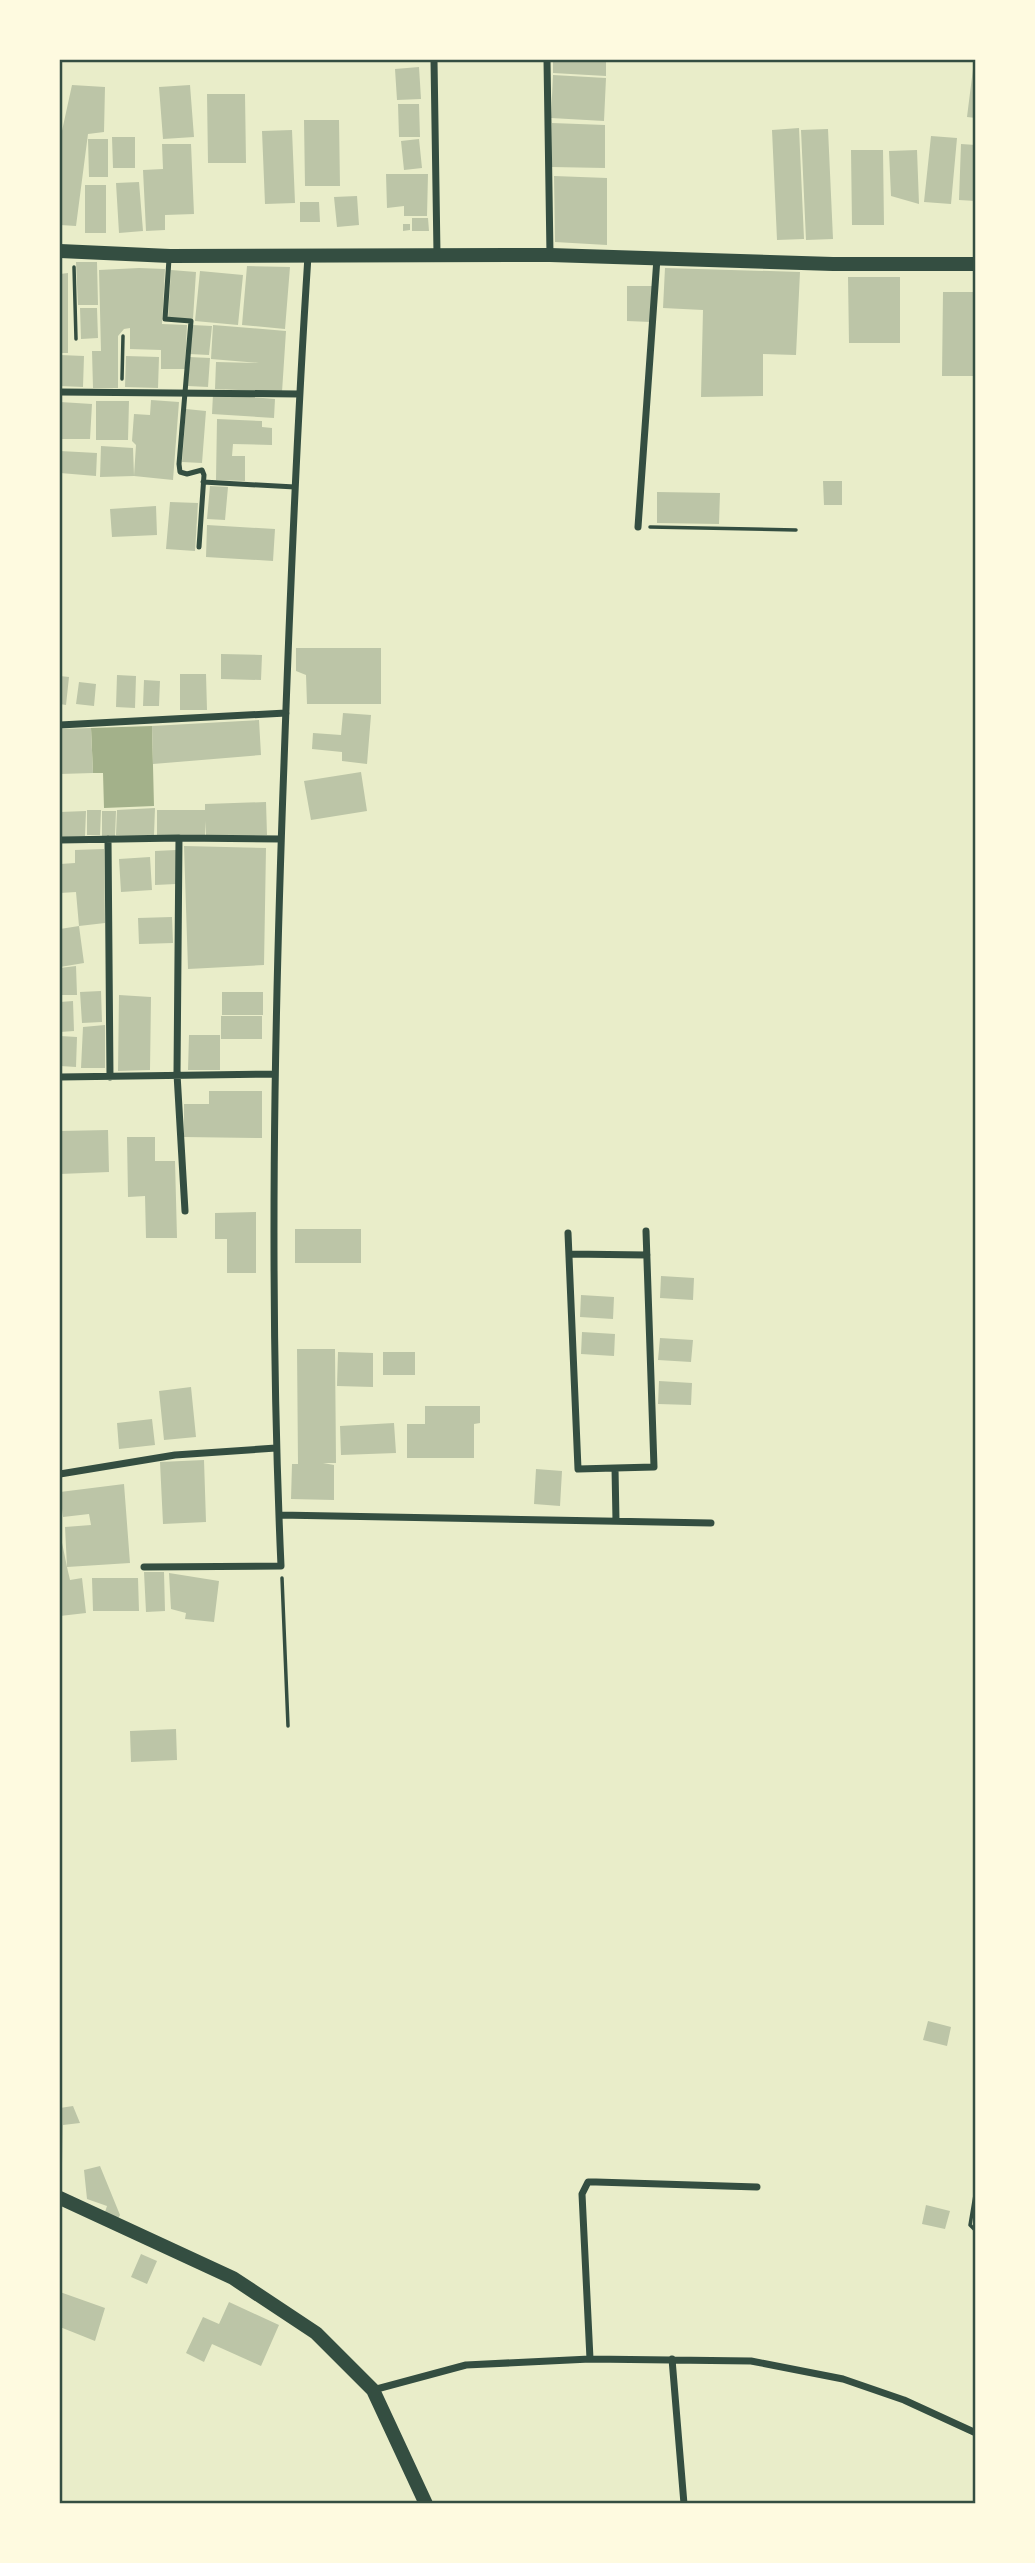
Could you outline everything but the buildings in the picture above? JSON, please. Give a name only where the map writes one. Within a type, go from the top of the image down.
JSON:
[{"type":"main road","points":[[66,251],[170,256],[550,255],[832,264],[975,264]]},
{"type":"main road","points":[[60,2198],[233,2278],[316,2333],[373,2390],[426,2504]]},
{"type":"street","points":[[434,60],[437,254]]},
{"type":"street","points":[[547,60],[550,255]]},
{"type":"street","points":[[144,1567],[281,1566],[276,1448],[275,1074],[295,487],[308,256]]},
{"type":"street","points":[[638,527],[657,257]]},
{"type":"street","points":[[60,392],[299,394]]},
{"type":"street","points":[[60,725],[286,713]]},
{"type":"street","points":[[179,838],[177,1074],[185,1211]]},
{"type":"street","points":[[108,839],[110,1077]]},
{"type":"street","points":[[60,840],[281,839]]},
{"type":"street","points":[[60,1077],[275,1074]]},
{"type":"street","points":[[568,1233],[578,1469],[654,1467],[646,1231]]},
{"type":"street","points":[[569,1254],[647,1255]]},
{"type":"street","points":[[60,1474],[175,1455],[276,1448]]},
{"type":"street","points":[[615,1468],[616,1521]]},
{"type":"street","points":[[279,1515],[711,1523]]},
{"type":"street","points":[[590,2359],[582,2194],[588,2182],[757,2187]]},
{"type":"street","points":[[373,2390],[466,2365],[590,2359],[751,2361],[843,2379],[904,2400],[975,2433]]},
{"type":"street","points":[[672,2359],[684,2504]]},
{"type":"lane","points":[[170,256],[165,319],[191,321],[179,464],[180,472],[187,474],[202,470],[199,547]]},
{"type":"lane","points":[[203,482],[295,487]]},
{"type":"path","points":[[66,251],[76,339]]},
{"type":"path","points":[[121,391],[123,336]]},
{"type":"path","points":[[638,527],[796,530]]},
{"type":"path","points":[[281,1566],[288,1726]]},
{"type":"path","points":[[975,2189],[970,2225],[975,2231]]},
{"type":"shaded area","points":[[152,726],[154,806],[104,808],[103,773],[93,773],[91,728]]}]
